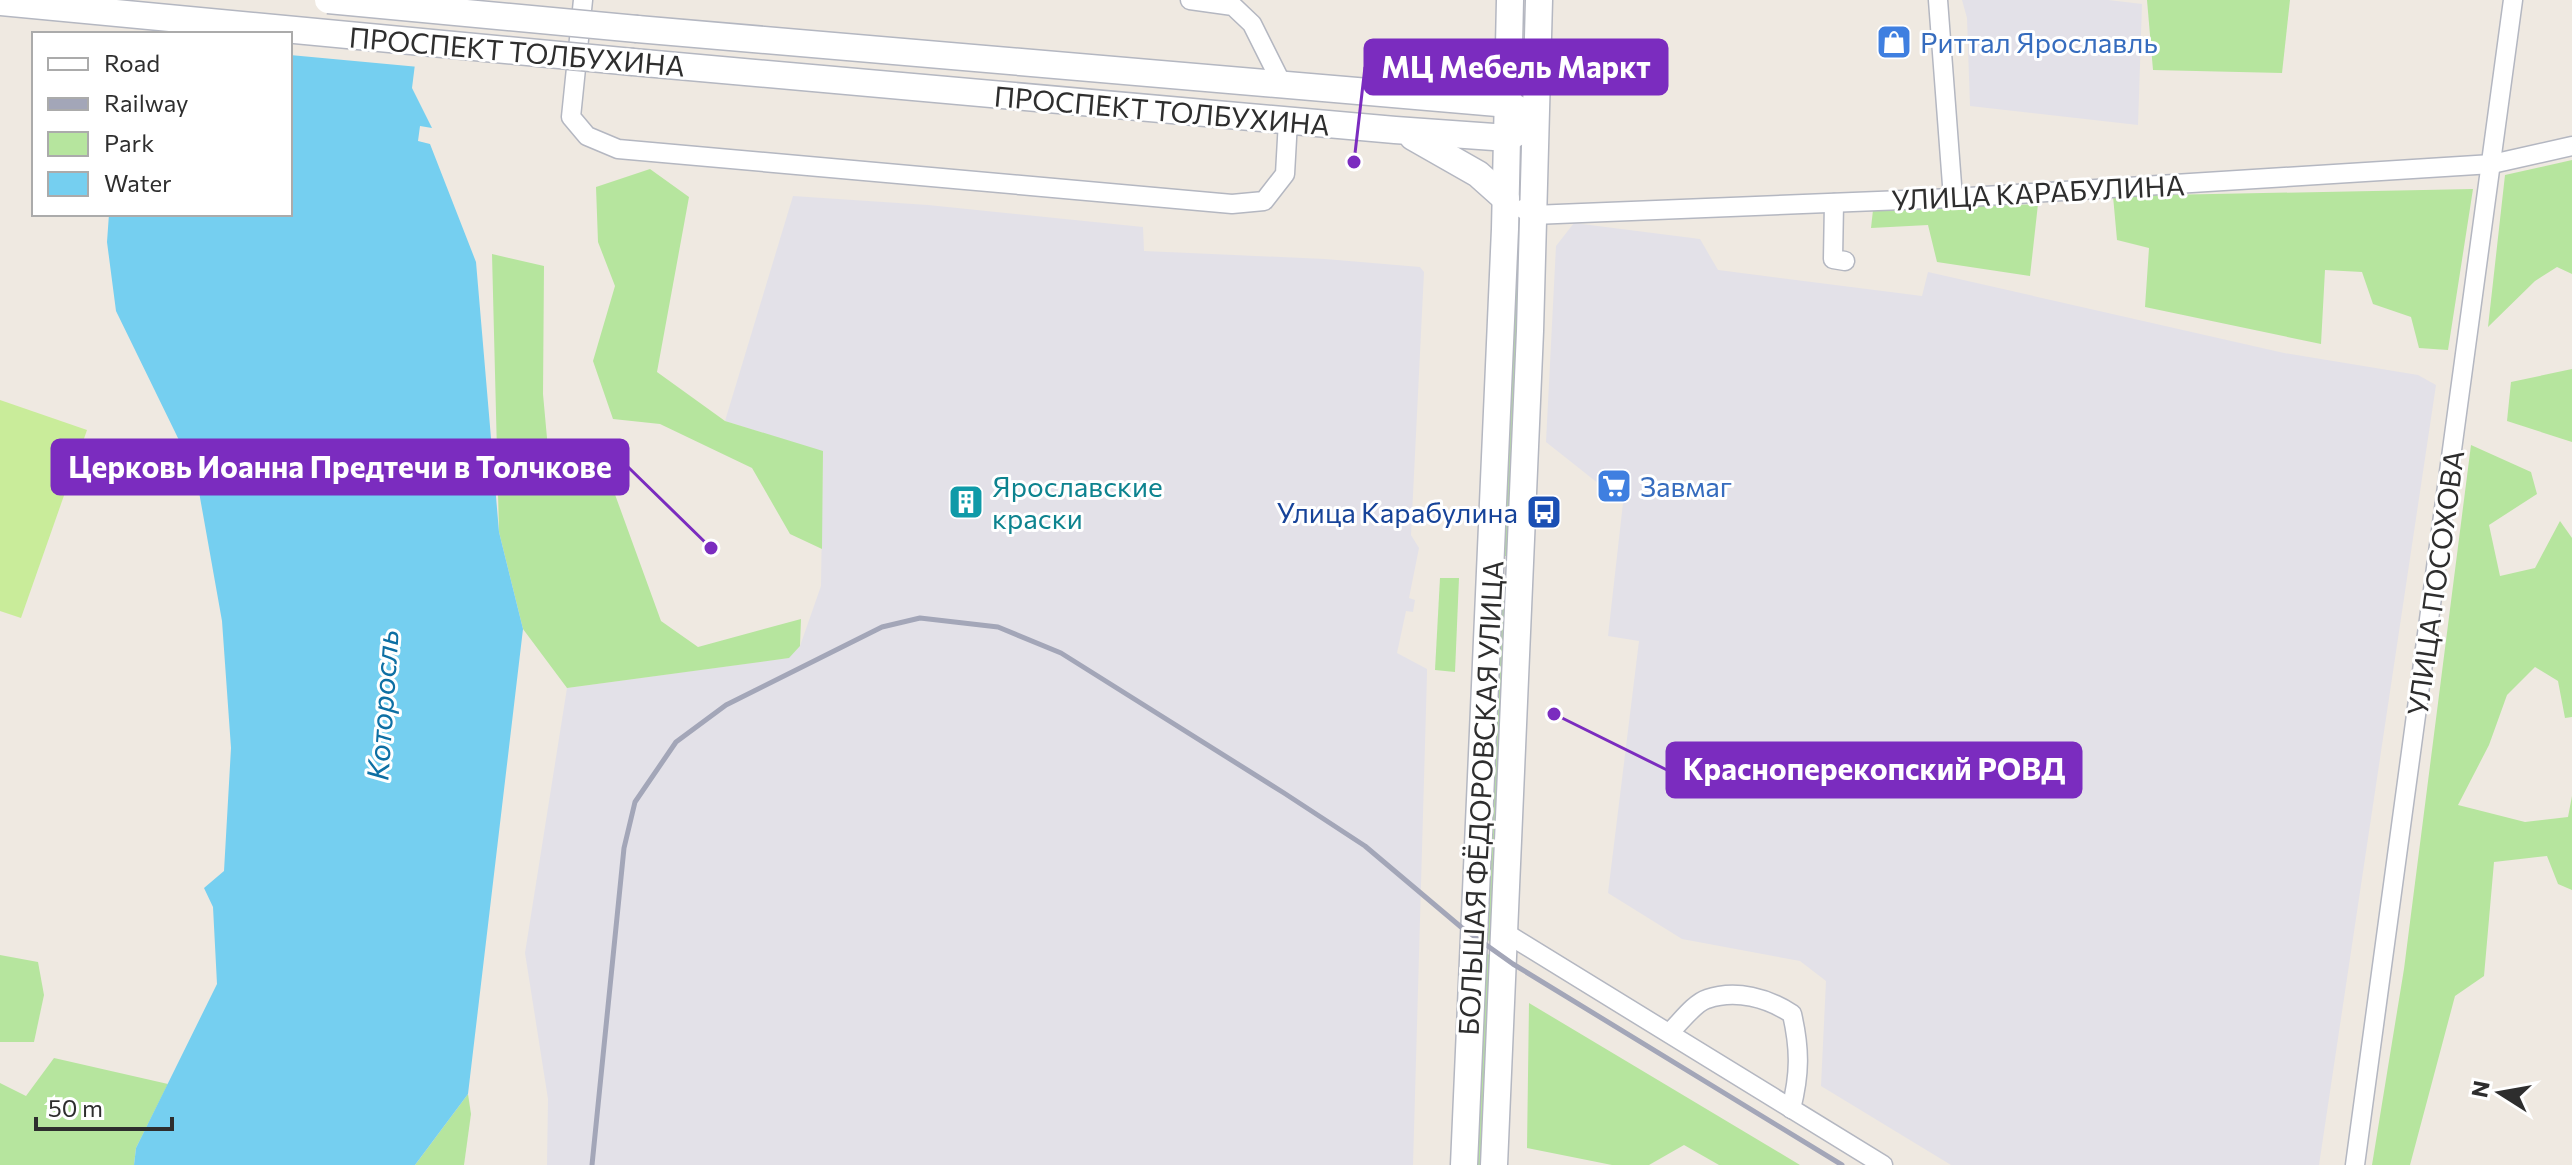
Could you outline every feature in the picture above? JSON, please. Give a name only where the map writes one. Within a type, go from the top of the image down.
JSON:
[{"type":"main road","name":"ПРОСПЕКТ ТОЛБУХИНА","points":[[328,0],[1509,104],[1537,121]]},
{"type":"main road","name":"БОЛЬШАЯ ФЁДОРОВСКАЯ УЛИЦА","points":[[1464,1165],[1506,199],[1510,0]]},
{"type":"main road","name":"БОЛЬШАЯ ФЁДОРОВСКАЯ УЛИЦА","points":[[1494,1165],[1534,215],[1539,0]]},
{"type":"main road","name":"ПРОСПЕКТ ТОЛБУХИНА","points":[[0,2],[633,62],[1508,138]]},
{"type":"main road","points":[[1442,99],[1471,97],[1488,89],[1502,76],[1510,56]]},
{"type":"main road","points":[[1508,138],[1537,121]]},
{"type":"main road","points":[[1395,130],[1469,167],[1506,199]]},
{"type":"street","points":[[583,0],[571,117],[587,136],[618,149],[1232,204],[1264,201],[1285,174],[1288,121]]},
{"type":"street","points":[[1190,0],[1233,6],[1252,24],[1282,84]]},
{"type":"street","points":[[1938,0],[1953,198]]},
{"type":"street","name":"УЛИЦА ПОСОХОВА","points":[[2355,1165],[2513,0]]},
{"type":"street","name":"УЛИЦА КАРАБУЛИНА","points":[[1534,215],[1953,198],[2492,164],[2572,146]]},
{"type":"street","points":[[1506,199],[1534,215]]},
{"type":"street","points":[[1834,203],[1833,259],[1845,261]]},
{"type":"street","points":[[1504,932],[1883,1165]]},
{"type":"street","points":[[1669,1033],[1705,999],[1746,995],[1775,1002],[1792,1014],[1800,1050],[1800,1074],[1791,1109]]},
{"type":"shaded area","points":[[1962,0],[2108,0],[2142,4],[2138,125],[1970,106],[1967,18]]},
{"type":"shaded area","points":[[793,196],[928,205],[1143,227],[1144,251],[1325,259],[1420,267],[1424,272],[1411,535],[1419,548],[1409,598],[1415,600],[1413,612],[1406,611],[1397,653],[1427,669],[1413,1165],[547,1165],[548,1099],[525,953],[567,688],[788,658],[800,646],[821,586],[823,452],[725,421]]},
{"type":"shaded area","points":[[1574,223],[1700,239],[1718,270],[1922,296],[1928,272],[2284,353],[2418,375],[2436,385],[2319,1165],[1951,1165],[1821,1086],[1826,981],[1800,961],[1682,939],[1608,893],[1639,641],[1608,636],[1623,503],[1546,442],[1556,246]]},
{"type":"green space","points":[[2147,0],[2290,0],[2282,73],[2153,70]]},
{"type":"green space","points":[[2572,160],[2572,274],[2557,267],[2535,281],[2488,327],[2505,175]]},
{"type":"green space","points":[[650,169],[689,197],[657,372],[725,421],[823,451],[822,549],[790,534],[752,468],[660,424],[613,419],[593,361],[615,286],[598,242],[596,187]]},
{"type":"green space","points":[[2473,189],[2448,350],[2419,348],[2411,317],[2373,304],[2362,272],[2325,270],[2321,344],[2145,307],[2149,248],[2117,240],[2113,196]]},
{"type":"green space","points":[[2038,204],[2030,276],[1937,262],[1928,225],[1871,228],[1873,210]]},
{"type":"green space","points":[[1517,213],[1525,213],[1509,556],[1502,556]]},
{"type":"green space","points":[[492,254],[544,266],[543,394],[550,471],[613,489],[661,621],[698,647],[801,619],[800,646],[789,658],[567,688],[523,629],[499,532]]},
{"type":"green space","points":[[2572,369],[2572,442],[2507,421],[2511,382]]},
{"type":"green space","points":[[0,400],[87,430],[21,618],[0,611]]},
{"type":"green space","points":[[2471,445],[2531,472],[2537,494],[2489,525],[2500,576],[2535,568],[2560,521],[2572,538],[2572,717],[2565,718],[2558,681],[2535,667],[2507,695],[2489,745],[2458,805],[2525,822],[2568,817],[2572,796],[2572,890],[2558,884],[2547,856],[2494,862],[2484,976],[2455,996],[2410,1165],[2372,1165],[2404,969]]},
{"type":"green space","points":[[1440,578],[1459,578],[1455,672],[1435,670]]},
{"type":"green space","points":[[1501,591],[1508,591],[1492,943],[1485,938]]},
{"type":"green space","points":[[1485,952],[1492,957],[1483,1165],[1475,1165]]},
{"type":"green space","points":[[0,955],[38,962],[44,995],[34,1042],[0,1042]]},
{"type":"green space","points":[[1529,1003],[1800,1165],[1719,1165],[1684,1145],[1649,1165],[1612,1165],[1527,1148]]},
{"type":"green space","points":[[54,1058],[168,1084],[136,1148],[134,1165],[0,1165],[0,1083],[26,1096]]},
{"type":"green space","points":[[468,1094],[471,1114],[464,1165],[415,1165]]},
{"type":"water","name":"Которосль","points":[[423,0],[412,88],[432,128],[420,126],[418,141],[430,144],[476,262],[499,532],[523,629],[468,1094],[415,1165],[134,1165],[136,1148],[217,984],[213,907],[204,888],[224,871],[231,748],[222,621],[196,475],[116,311],[107,242],[109,216],[292,216],[292,33]]},
{"type":"pier","points":[[132,0],[427,0],[419,67],[292,55],[292,32],[131,32]]},
{"type":"railway","points":[[592,1165],[624,848],[635,802],[676,742],[726,705],[882,627],[920,618],[998,627],[1061,653],[1365,846],[1461,927],[1513,964],[1842,1165]]},
{"type":"place","name":"Риттал Ярославль","points":[[1894,42]]},
{"type":"place","name":"МЦ Мебель Маркт","points":[[1354,162]]},
{"type":"place","name":"Завмаг","points":[[1614,486]]},
{"type":"place","name":"Ярославские краски","points":[[966,502]]},
{"type":"place","name":"Улица Карабулина","points":[[1544,512]]},
{"type":"place","name":"Церковь Иоанна Предтечи в Толчкове","points":[[711,548]]},
{"type":"place","name":"Красноперекопский РОВД","points":[[1554,714]]}]
